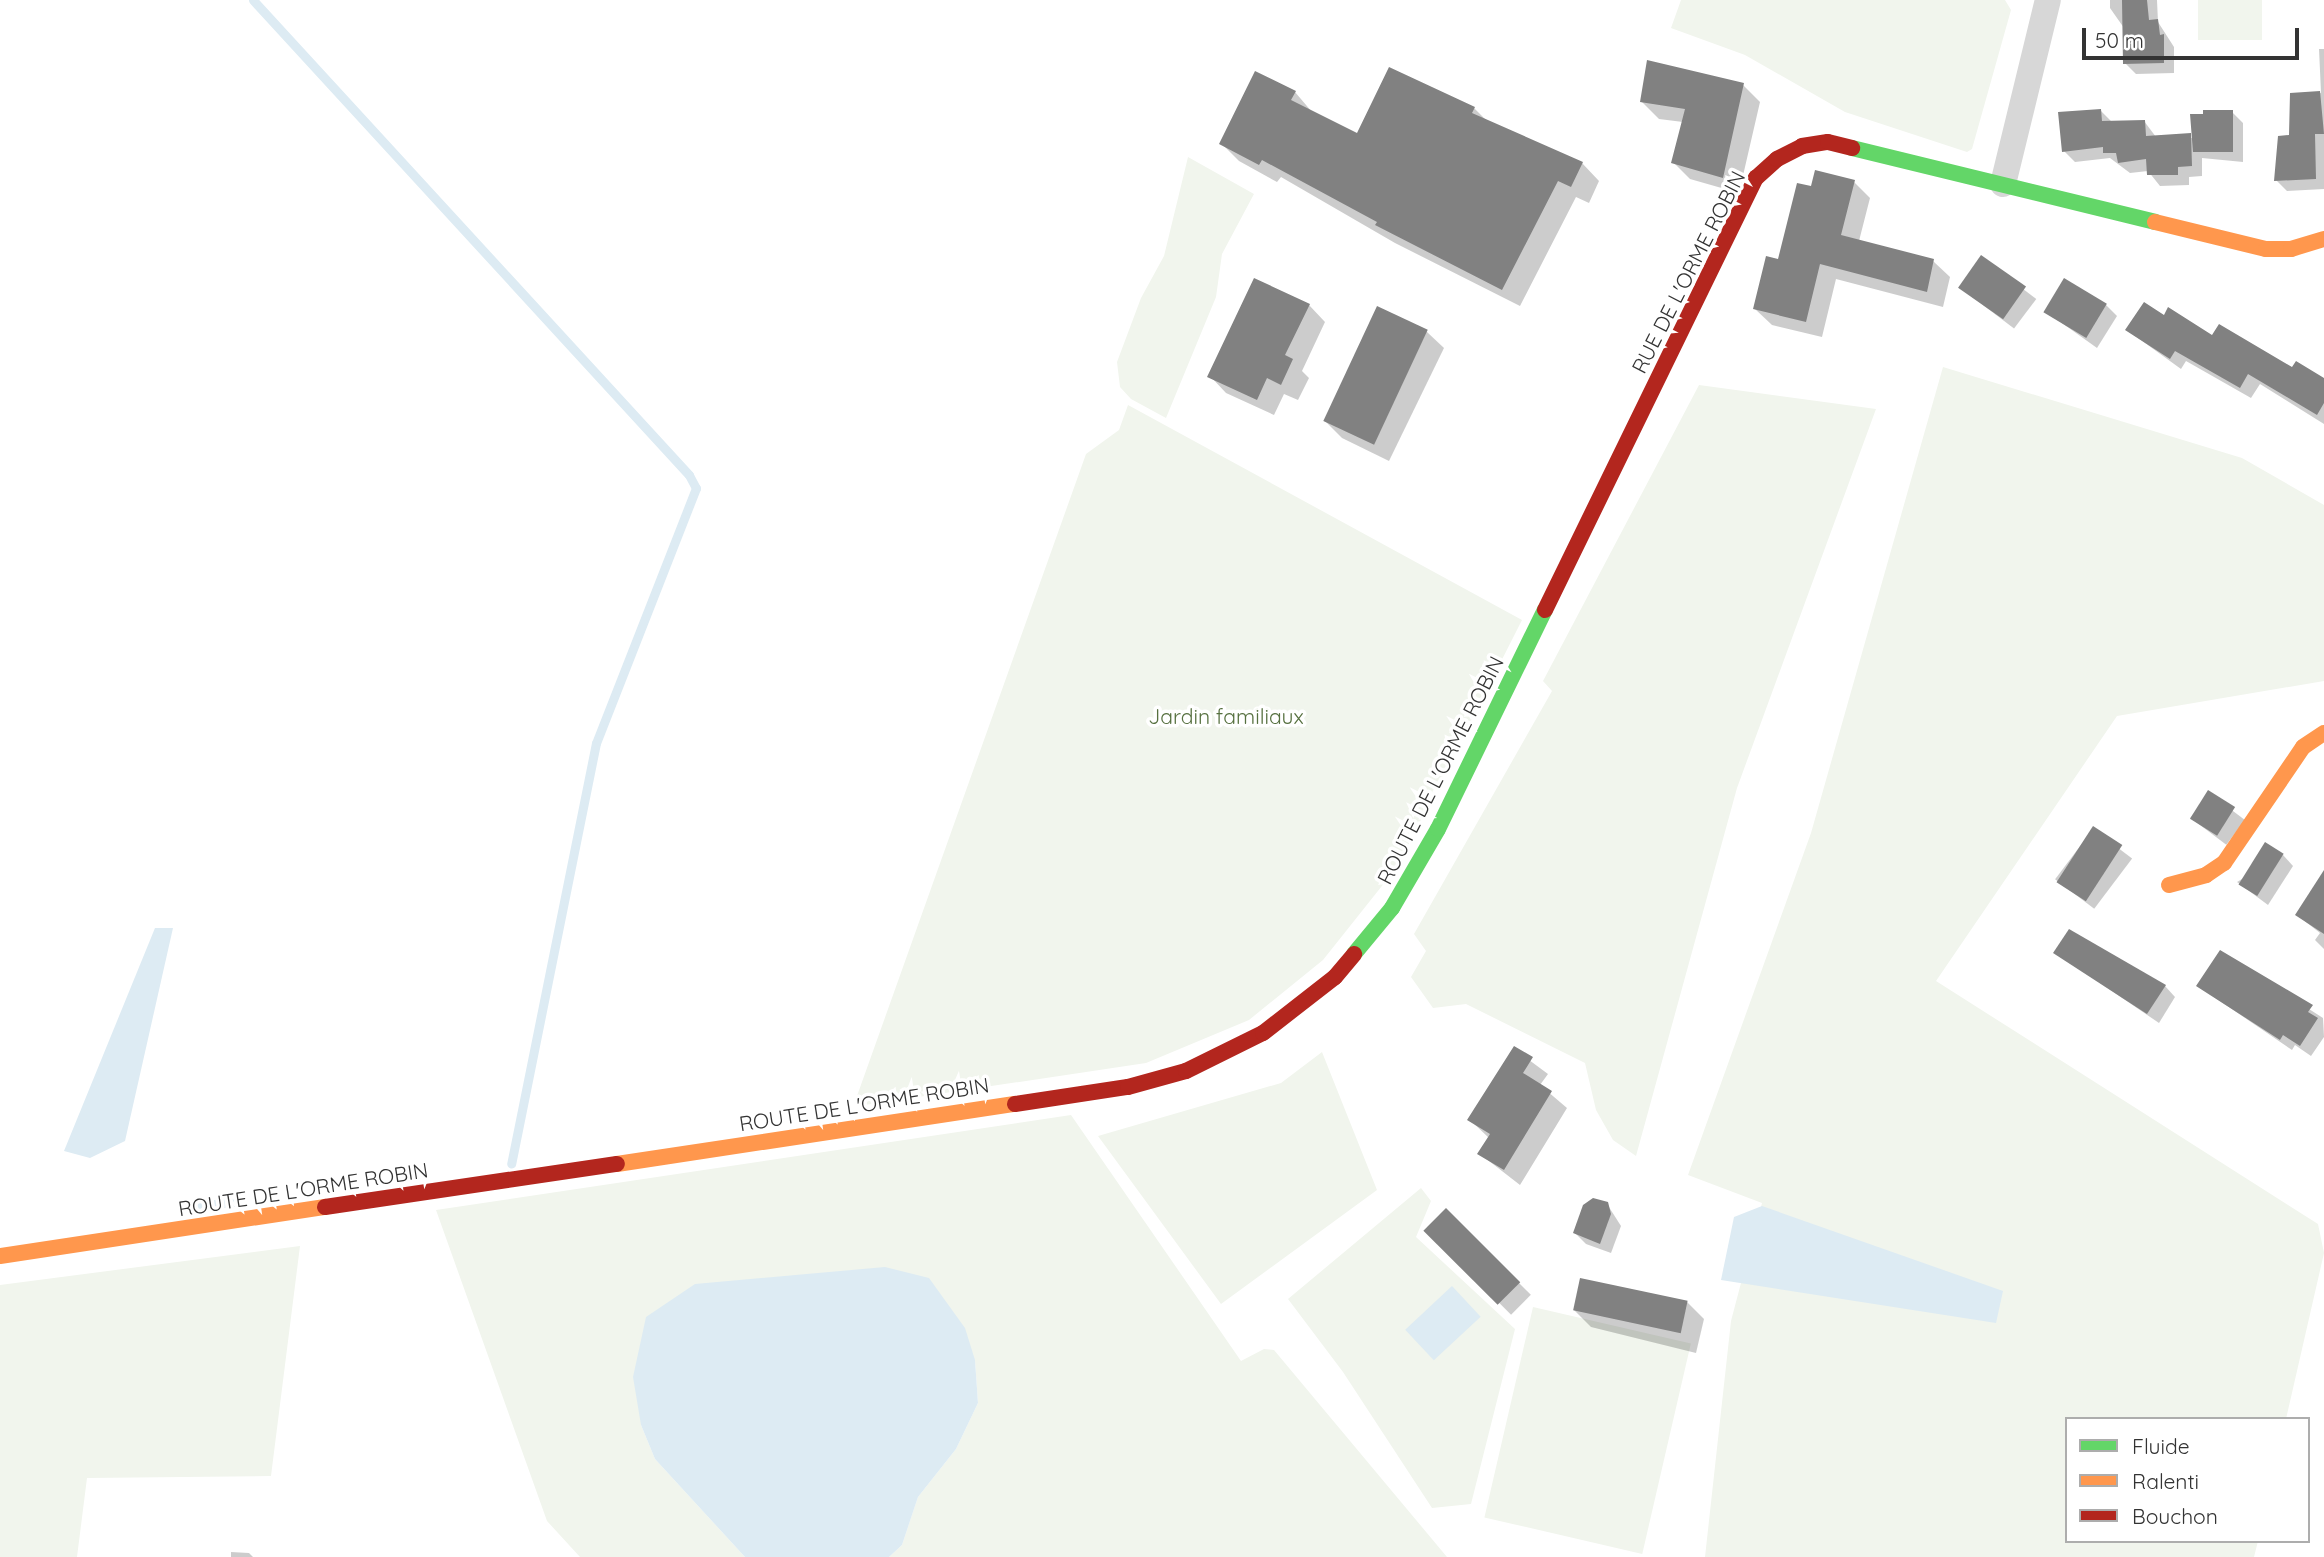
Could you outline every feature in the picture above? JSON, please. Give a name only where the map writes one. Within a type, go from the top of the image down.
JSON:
[{"type":"street","points":[[2003,184],[2048,0]]},
{"type":"street","name":"RUE DE L'ORME ROBIN","points":[[1524,653],[1756,178],[1801,146],[1828,142],[2266,249],[2291,250],[2324,239]]},
{"type":"street","name":"ROUTE DE L'ORME ROBIN","points":[[0,1256],[1128,1087],[1185,1070],[1263,1033],[1325,985],[1392,908],[1438,829],[1524,653]]},
{"type":"street","points":[[2169,885],[2206,875],[2224,863],[2302,747],[2324,733]]},
{"type":"green space","points":[[1681,0],[2005,0],[2011,10],[1972,149],[1967,152],[1845,112],[1745,55],[1671,28]]},
{"type":"green space","points":[[2198,0],[2262,0],[2262,40],[2198,40]]},
{"type":"green space","points":[[1188,157],[1254,194],[1222,254],[1216,297],[1166,418],[1131,399],[1120,387],[1117,362],[1141,298],[1164,256]]},
{"type":"green space","points":[[1943,367],[2242,458],[2324,505],[2324,681],[2117,716],[1936,981],[2318,1224],[2324,1253],[2286,1417],[2065,1417],[2065,1543],[2258,1543],[2254,1557],[1705,1557],[1731,1321],[1762,1203],[1688,1175],[1811,833]]},
{"type":"green space","points":[[1699,385],[1876,409],[1737,788],[1636,1156],[1613,1140],[1596,1110],[1585,1063],[1466,1004],[1433,1008],[1411,977],[1426,951],[1414,934],[1552,691],[1543,681]]},
{"type":"green space","name":"Jardin familiaux","points":[[1128,405],[1522,620],[1397,867],[1323,960],[1249,1020],[1146,1063],[858,1106],[857,1096],[1086,454],[1119,430]]},
{"type":"green space","points":[[1322,1052],[1377,1190],[1221,1304],[1098,1136],[1281,1083]]},
{"type":"green space","points":[[1071,1115],[1241,1361],[1264,1349],[1274,1350],[1447,1557],[889,1557],[902,1545],[918,1497],[956,1449],[978,1403],[975,1360],[641,1425],[655,1459],[745,1557],[580,1557],[547,1521],[436,1210]]},
{"type":"green space","points":[[1421,1188],[1431,1201],[1416,1237],[1515,1329],[1471,1504],[1432,1508],[1343,1372],[1288,1299]]},
{"type":"green space","points":[[300,1246],[271,1476],[87,1478],[77,1557],[0,1557],[0,1285]]},
{"type":"green space","points":[[1533,1307],[1691,1343],[1642,1554],[1484,1517]]},
{"type":"shaded area","points":[[155,928],[173,928],[125,1141],[90,1158],[64,1151]]},
{"type":"shaded area","points":[[1762,1206],[2003,1291],[1996,1323],[1721,1280],[1734,1217]]},
{"type":"shaded area","points":[[885,1267],[929,1278],[965,1328],[975,1360],[978,1403],[956,1449],[918,1497],[902,1545],[889,1557],[745,1557],[655,1459],[641,1425],[633,1377],[646,1317],[695,1284]]},
{"type":"shaded area","points":[[1452,1286],[1481,1317],[1434,1360],[1405,1330]]},
{"type":"building","points":[[2122,0],[2147,0],[2149,20],[2158,19],[2160,35],[2164,34],[2164,63],[2123,64]]},
{"type":"building","points":[[1647,60],[1744,83],[1723,178],[1671,163],[1685,109],[1640,102]]},
{"type":"building","points":[[1389,67],[1475,107],[1472,113],[1583,162],[1571,187],[1558,181],[1502,290],[1375,225],[1377,222],[1262,160],[1259,165],[1219,144],[1255,71],[1296,91],[1291,100],[1357,133]]},
{"type":"building","points":[[2320,91],[2324,134],[2315,134],[2316,179],[2274,181],[2278,136],[2289,135],[2290,93]]},
{"type":"building","points":[[2101,109],[2102,121],[2145,120],[2146,136],[2191,133],[2192,166],[2178,167],[2178,175],[2147,175],[2146,159],[2118,163],[2116,153],[2103,153],[2103,147],[2062,152],[2058,112]]},
{"type":"building","points":[[2203,110],[2233,110],[2233,152],[2193,152],[2190,114],[2203,114]]},
{"type":"building","points":[[1815,170],[1855,180],[1841,235],[1934,259],[1927,292],[1820,264],[1806,322],[1753,309],[1766,256],[1778,259],[1797,183],[1811,186]]},
{"type":"building","points":[[1981,255],[2026,287],[2003,319],[1958,288]]},
{"type":"building","points":[[1254,278],[1310,304],[1285,355],[1293,359],[1281,385],[1267,378],[1257,400],[1207,377]]},
{"type":"building","points":[[2064,278],[2107,304],[2086,338],[2043,312]]},
{"type":"building","points":[[2144,302],[2164,315],[2168,307],[2212,335],[2219,324],[2292,367],[2296,361],[2324,378],[2324,403],[2317,415],[2248,374],[2240,388],[2175,351],[2170,359],[2125,330]]},
{"type":"building","points":[[1377,306],[1428,330],[1374,445],[1323,421]]},
{"type":"building","points":[[2208,790],[2235,807],[2217,836],[2190,819]]},
{"type":"building","points":[[2093,826],[2122,845],[2086,901],[2057,882]]},
{"type":"building","points":[[2265,842],[2284,854],[2257,896],[2239,884]]},
{"type":"building","points":[[2324,870],[2324,934],[2295,915]]},
{"type":"building","points":[[2069,929],[2166,985],[2147,1014],[2053,953]]},
{"type":"building","points":[[2220,950],[2313,1005],[2308,1012],[2318,1018],[2300,1046],[2283,1035],[2280,1040],[2196,986]]},
{"type":"building","points":[[1514,1046],[1533,1057],[1523,1073],[1552,1091],[1504,1170],[1477,1154],[1490,1134],[1467,1120]]},
{"type":"building","points":[[1593,1198],[1608,1202],[1611,1214],[1600,1244],[1573,1233],[1583,1205]]},
{"type":"building","points":[[1446,1208],[1520,1282],[1498,1305],[1423,1231]]},
{"type":"building","points":[[1580,1278],[1688,1301],[1681,1333],[1573,1310]]},
{"type":"waterway","points":[[253,0],[689,475],[696,488],[596,743],[511,1163]]},
{"type":"waterway","points":[[185,1208],[238,1201]]},
{"type":"traffic: fast","points":[[1852,148],[2155,222]]},
{"type":"traffic: fast","points":[[1354,954],[1392,908],[1438,829],[1545,610]]},
{"type":"traffic: slow","points":[[2155,222],[2266,249],[2291,249],[2324,239]]},
{"type":"traffic: slow","points":[[2169,885],[2206,875],[2224,863],[2303,747],[2324,733]]},
{"type":"traffic: slow","points":[[617,1164],[1015,1104]]},
{"type":"traffic: slow","points":[[0,1256],[325,1207]]},
{"type":"traffic: jam","points":[[1545,610],[1756,178],[1777,159],[1802,146],[1828,142],[1852,148]]},
{"type":"traffic: jam","points":[[1015,1104],[1128,1087],[1186,1071],[1263,1033],[1335,977],[1354,954]]},
{"type":"traffic: jam","points":[[325,1207],[617,1164]]}]
